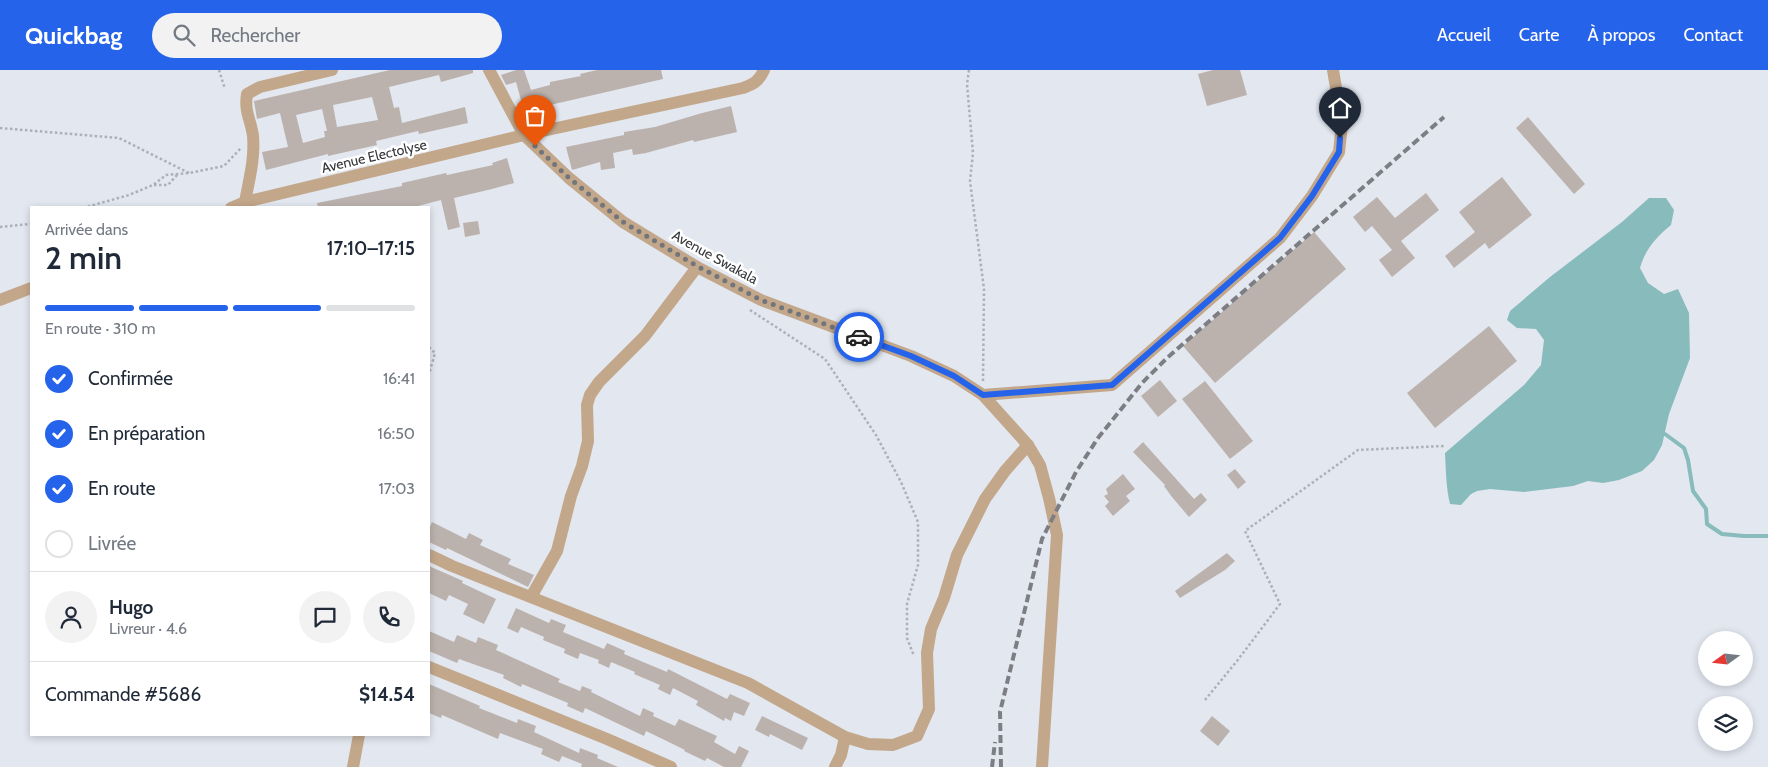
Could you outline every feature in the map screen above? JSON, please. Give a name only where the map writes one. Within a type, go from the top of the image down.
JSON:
[{"type":"street","points":[[245,202],[252,167],[253,136],[245,105],[247,94],[260,87],[332,70]]},
{"type":"street","name":"Avenue Swakala","points":[[489,70],[524,135],[569,178],[623,222],[697,266],[761,300],[920,360],[954,376],[983,395],[1028,445],[1040,465],[1057,535],[1042,767]]},
{"type":"street","name":"Avenue Electolyse","points":[[236,206],[245,202],[524,135],[743,88],[753,85],[759,80],[764,70]]},
{"type":"street","points":[[983,395],[1112,385],[1280,238],[1312,196],[1339,152],[1342,124],[1333,70]]},
{"type":"street","points":[[531,597],[557,551],[571,496],[582,466],[588,441],[588,405],[590,395],[599,382],[645,336],[697,266]]},
{"type":"street","points":[[0,300],[30,288]]},
{"type":"street","points":[[430,555],[452,566],[748,683],[845,737],[868,744],[893,745],[917,736],[929,709],[927,653],[931,629],[944,598],[957,556],[985,499],[1028,445]]},
{"type":"street","points":[[430,668],[607,739],[671,767]]},
{"type":"street","points":[[353,767],[359,736]]},
{"type":"street","points":[[835,767],[841,755],[845,737]]},
{"type":"path","points":[[219,70],[225,89]]},
{"type":"path","points":[[969,70],[967,84],[973,153],[970,181],[984,289],[983,395]]},
{"type":"path","points":[[0,128],[119,138],[189,173]]},
{"type":"path","points":[[90,206],[129,195],[153,185],[166,175],[189,173],[224,166],[253,136]]},
{"type":"path","points":[[153,185],[168,185],[178,174]]},
{"type":"path","points":[[0,227],[30,224]]},
{"type":"path","points":[[745,307],[825,359],[876,435],[901,482],[918,522],[918,565],[907,604],[907,638],[917,662]]},
{"type":"path","points":[[430,348],[435,353],[430,370]]},
{"type":"path","points":[[1205,700],[1280,604],[1246,530],[1358,450],[1444,446]]},
{"type":"shaded area","points":[[1649,198],[1666,198],[1674,210],[1671,225],[1652,244],[1640,268],[1648,283],[1664,294],[1678,289],[1689,313],[1690,358],[1669,414],[1662,445],[1654,460],[1642,471],[1619,480],[1603,483],[1588,481],[1573,486],[1524,492],[1490,489],[1471,494],[1461,505],[1450,504],[1445,453],[1524,385],[1541,365],[1544,340],[1536,329],[1517,328],[1507,320],[1510,311],[1550,277],[1622,222]]},
{"type":"building","points":[[390,70],[473,70],[473,73],[441,82],[439,75],[389,87],[394,108],[399,107],[402,123],[465,107],[468,123],[419,134],[418,131],[376,141],[377,145],[328,156],[328,154],[266,170],[262,152],[288,147],[280,113],[257,119],[254,101]],"holes":[[[372,97],[378,120],[337,127],[333,105]],[[322,109],[327,131],[324,131],[325,137],[303,143],[296,115]]]},
{"type":"building","points":[[516,70],[524,70],[531,90],[550,85],[550,82],[581,76],[580,74],[597,70],[661,70],[663,79],[524,111],[516,82],[506,85],[501,75]]},
{"type":"building","points":[[1213,70],[1240,70],[1247,95],[1207,106],[1198,74]]},
{"type":"building","points":[[731,106],[737,132],[694,142],[693,140],[646,153],[633,155],[632,149],[613,153],[615,168],[601,170],[600,162],[572,170],[566,147],[624,135],[624,132],[655,127]]},
{"type":"building","points":[[1528,117],[1585,184],[1574,194],[1516,128]]},
{"type":"building","points":[[507,158],[514,183],[454,198],[460,227],[448,230],[441,200],[418,206],[318,206],[317,203],[402,186],[402,183],[493,165],[492,163]]},
{"type":"building","points":[[1502,177],[1532,215],[1489,249],[1485,243],[1454,268],[1445,256],[1475,232],[1459,212]]},
{"type":"building","points":[[1426,193],[1439,210],[1401,241],[1415,258],[1392,277],[1379,260],[1392,250],[1372,226],[1365,232],[1353,217],[1377,197],[1395,218]]},
{"type":"building","points":[[478,221],[480,234],[465,237],[463,223]]},
{"type":"building","points":[[1314,232],[1346,269],[1215,383],[1183,346]]},
{"type":"building","points":[[1489,326],[1517,361],[1435,428],[1407,393]]},
{"type":"building","points":[[1160,380],[1177,401],[1158,417],[1141,396]]},
{"type":"building","points":[[1205,381],[1253,441],[1230,459],[1182,399]]},
{"type":"building","points":[[1143,442],[1194,499],[1201,493],[1207,500],[1189,517],[1172,497],[1165,485],[1133,452]]},
{"type":"building","points":[[1235,469],[1246,482],[1238,489],[1227,475]]},
{"type":"building","points":[[1123,474],[1135,489],[1126,496],[1130,501],[1113,516],[1105,506],[1109,502],[1104,496],[1108,494],[1106,489]]},
{"type":"building","points":[[432,522],[466,539],[469,533],[483,540],[480,545],[511,559],[508,564],[534,575],[528,587],[447,548],[446,550],[430,542],[430,527]]},
{"type":"building","points":[[1227,553],[1235,561],[1225,570],[1180,598],[1175,591]]},
{"type":"building","points":[[430,566],[463,581],[462,583],[496,599],[484,624],[463,614],[468,604],[449,595],[446,601],[430,593]]},
{"type":"building","points":[[516,608],[549,623],[551,619],[566,625],[563,632],[604,649],[607,643],[625,651],[624,654],[667,672],[668,669],[727,699],[730,694],[750,703],[744,716],[734,712],[731,721],[725,718],[724,721],[696,705],[698,701],[673,688],[670,695],[658,689],[660,685],[611,662],[609,668],[598,663],[599,660],[580,653],[578,659],[564,653],[565,649],[543,640],[544,637],[521,627],[518,633],[507,628]]},
{"type":"building","points":[[430,631],[454,642],[457,635],[476,643],[478,637],[498,645],[496,650],[560,679],[558,682],[580,691],[582,686],[592,690],[591,692],[640,716],[643,708],[654,713],[653,716],[675,726],[679,719],[717,736],[714,742],[735,754],[739,746],[749,751],[741,767],[724,767],[707,758],[705,761],[646,731],[644,736],[585,708],[583,713],[567,706],[568,703],[522,684],[521,687],[503,678],[504,675],[459,659],[457,663],[430,651]]},
{"type":"building","points":[[430,684],[480,706],[479,708],[517,723],[518,719],[536,726],[534,732],[579,753],[580,748],[598,755],[597,758],[618,767],[581,767],[582,764],[562,756],[559,762],[541,754],[543,749],[500,733],[498,739],[442,715],[441,718],[430,713]]},
{"type":"building","points":[[762,716],[808,738],[802,750],[770,734],[769,737],[755,730]]},
{"type":"building","points":[[1212,716],[1230,731],[1218,746],[1200,731]]},
{"type":"waterway","points":[[1665,434],[1684,448],[1693,491],[1706,509],[1707,524],[1722,534],[1768,536]]},
{"type":"railway","points":[[1001,767],[1000,712],[1042,539],[1076,472],[1098,438],[1142,383],[1168,357],[1444,117]]},
{"type":"railway","points":[[992,767],[995,742]]},
{"type":"way so far","points":[[535,146],[569,178],[623,222],[697,266],[761,300],[859,337]]},
{"type":"route","points":[[859,337],[911,356],[954,376],[983,395],[1112,385],[1280,238],[1312,196],[1339,152],[1340,138]]}]
